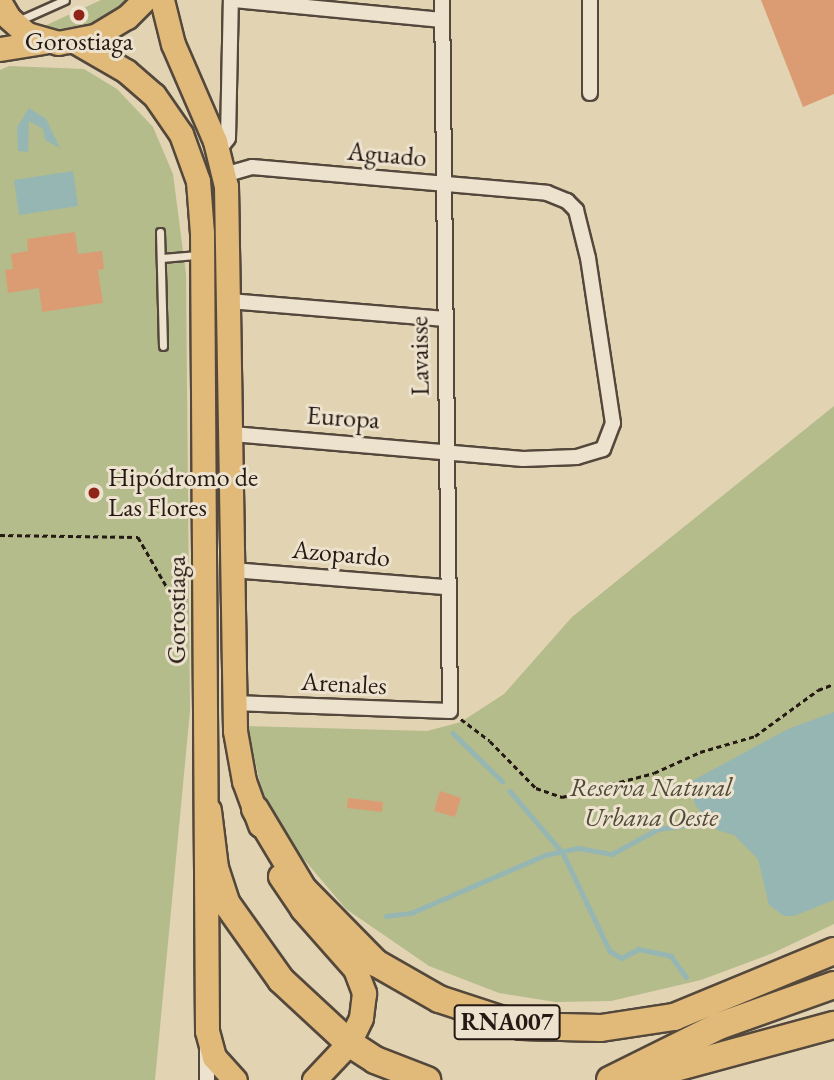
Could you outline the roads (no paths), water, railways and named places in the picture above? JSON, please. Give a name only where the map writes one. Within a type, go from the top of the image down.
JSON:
[{"type":"highway","name":"RNA007","points":[[255,809],[303,889],[376,963],[439,999],[521,1026],[601,1028],[674,1017],[834,951]]},
{"type":"highway","points":[[208,811],[215,868],[236,921],[281,981],[349,1043],[375,1060],[427,1080]]},
{"type":"highway","points":[[610,1080],[719,1026],[834,985]]},
{"type":"highway","points":[[631,1080],[834,1025]]},
{"type":"main road","points":[[0,49],[43,42],[76,42],[116,25],[149,1],[173,44],[218,151],[224,175],[230,301],[234,703],[240,764],[288,890],[361,978],[364,1006],[349,1043],[314,1080]]},
{"type":"main road","points":[[0,3],[10,24],[43,42]]},
{"type":"main road","name":"Gorostiaga","points":[[76,42],[133,76],[168,112],[190,154],[198,181],[202,255],[208,811],[203,872],[207,1031],[214,1058],[235,1080]]},
{"type":"main road","points":[[203,399],[231,399]]},
{"type":"street","points":[[218,151],[228,138],[232,0],[442,20]]},
{"type":"street","name":"Lavaisse","points":[[442,0],[446,587],[450,711]]},
{"type":"street","points":[[590,0],[590,93]]},
{"type":"street","name":"Aguado","points":[[224,175],[252,167],[547,192],[568,201],[580,224],[613,423],[603,449],[577,457]]},
{"type":"street","points":[[230,301],[444,319]]},
{"type":"street","name":"Europa","points":[[232,434],[523,458],[577,457]]},
{"type":"street","name":"Azopardo","points":[[233,570],[446,587]]},
{"type":"street","name":"Arenales","points":[[234,703],[450,711]]},
{"type":"street","points":[[207,1031],[207,1080]]},
{"type":"lane","points":[[10,24],[65,0]]},
{"type":"lane","points":[[160,232],[163,345]]},
{"type":"lane","points":[[162,258],[202,255]]},
{"type":"water","points":[[29,108],[46,119],[60,148],[45,140],[43,129],[29,121],[28,152],[18,151],[17,127]]},
{"type":"water","points":[[73,171],[78,206],[19,215],[14,180]]},
{"type":"water","points":[[834,712],[834,900],[794,916],[784,916],[769,905],[758,859],[734,835],[717,830],[695,805],[690,782],[788,729]]},
{"type":"waterway","points":[[453,733],[502,781]]},
{"type":"waterway","points":[[510,791],[563,853],[610,951],[621,958],[639,949],[671,956],[686,977]]},
{"type":"waterway","points":[[386,916],[411,913],[545,855],[578,848],[612,854],[658,829],[710,822]]},
{"type":"place","name":"Gorostiaga","points":[[79,15]]},
{"type":"place","name":"Hipódromo de Las Flores","points":[[94,493]]},
{"type":"park label","name":"Reserva Natural Urbana Oeste","points":[[651,803]]}]
